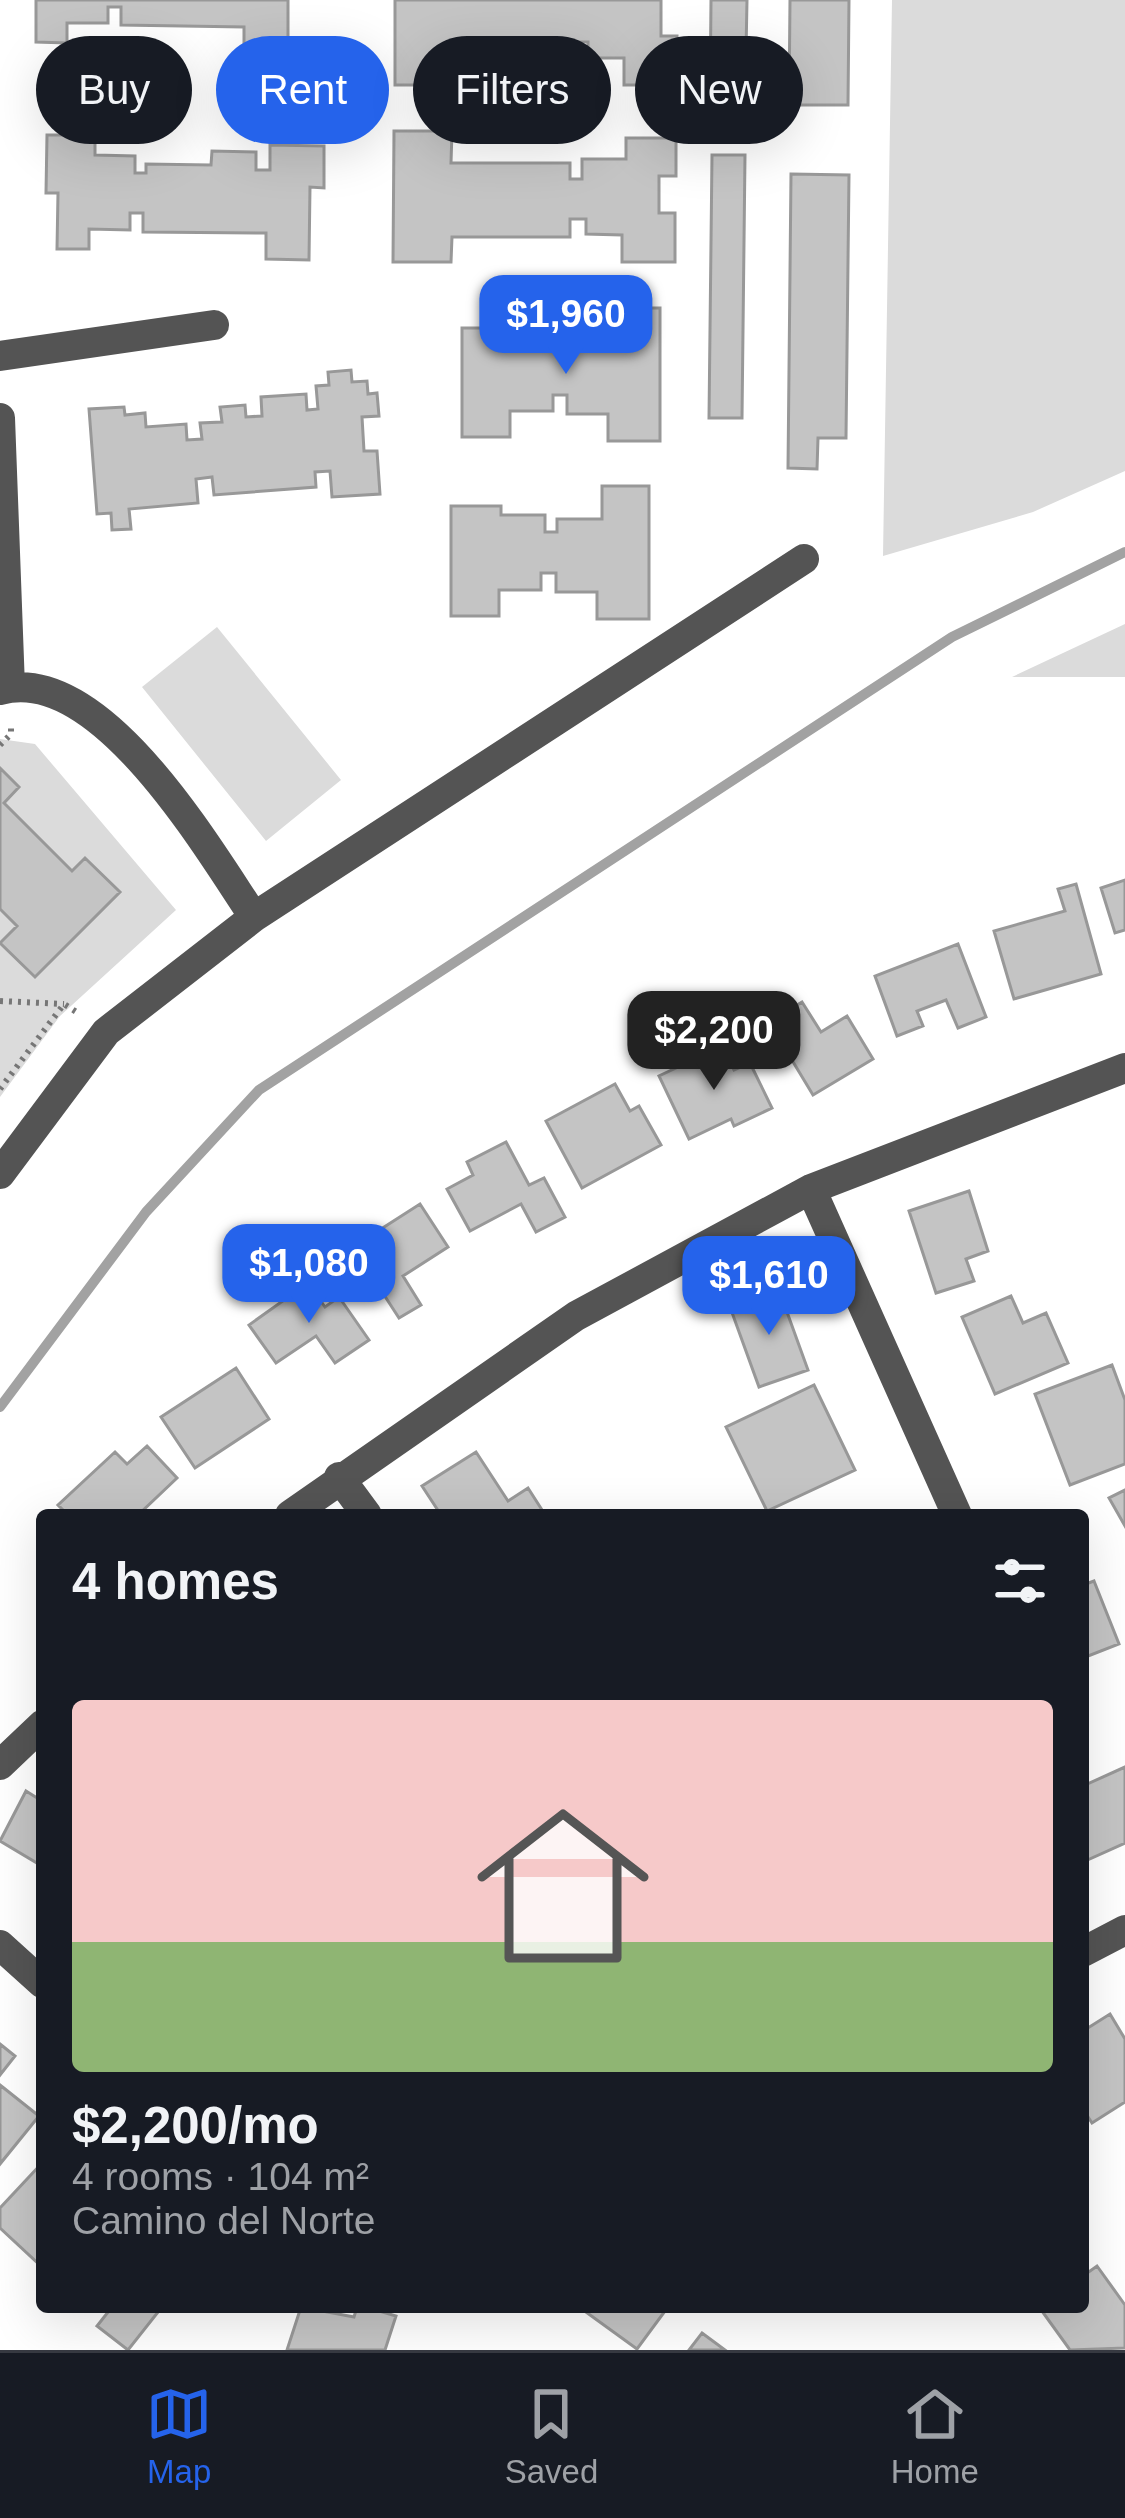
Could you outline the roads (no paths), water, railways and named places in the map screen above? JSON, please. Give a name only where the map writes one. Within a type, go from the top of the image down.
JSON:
[{"type":"street","points":[[0,356],[214,325]]},
{"type":"street","points":[[0,418],[5,689],[66,700],[127,742],[164,786],[254,916]]},
{"type":"street","points":[[0,1174],[106,1032],[254,916],[803,559]]},
{"type":"street","points":[[298,1509],[576,1316],[811,1189],[1125,1068]]},
{"type":"street","points":[[811,1189],[954,1509]]},
{"type":"street","points":[[338,1477],[362,1509]]},
{"type":"street","points":[[0,1765],[36,1731]]},
{"type":"street","points":[[1089,1949],[1125,1930]]},
{"type":"street","points":[[0,1945],[36,1978]]},
{"type":"waterway","points":[[0,1407],[146,1212],[259,1090],[952,637],[1125,552]]}]
